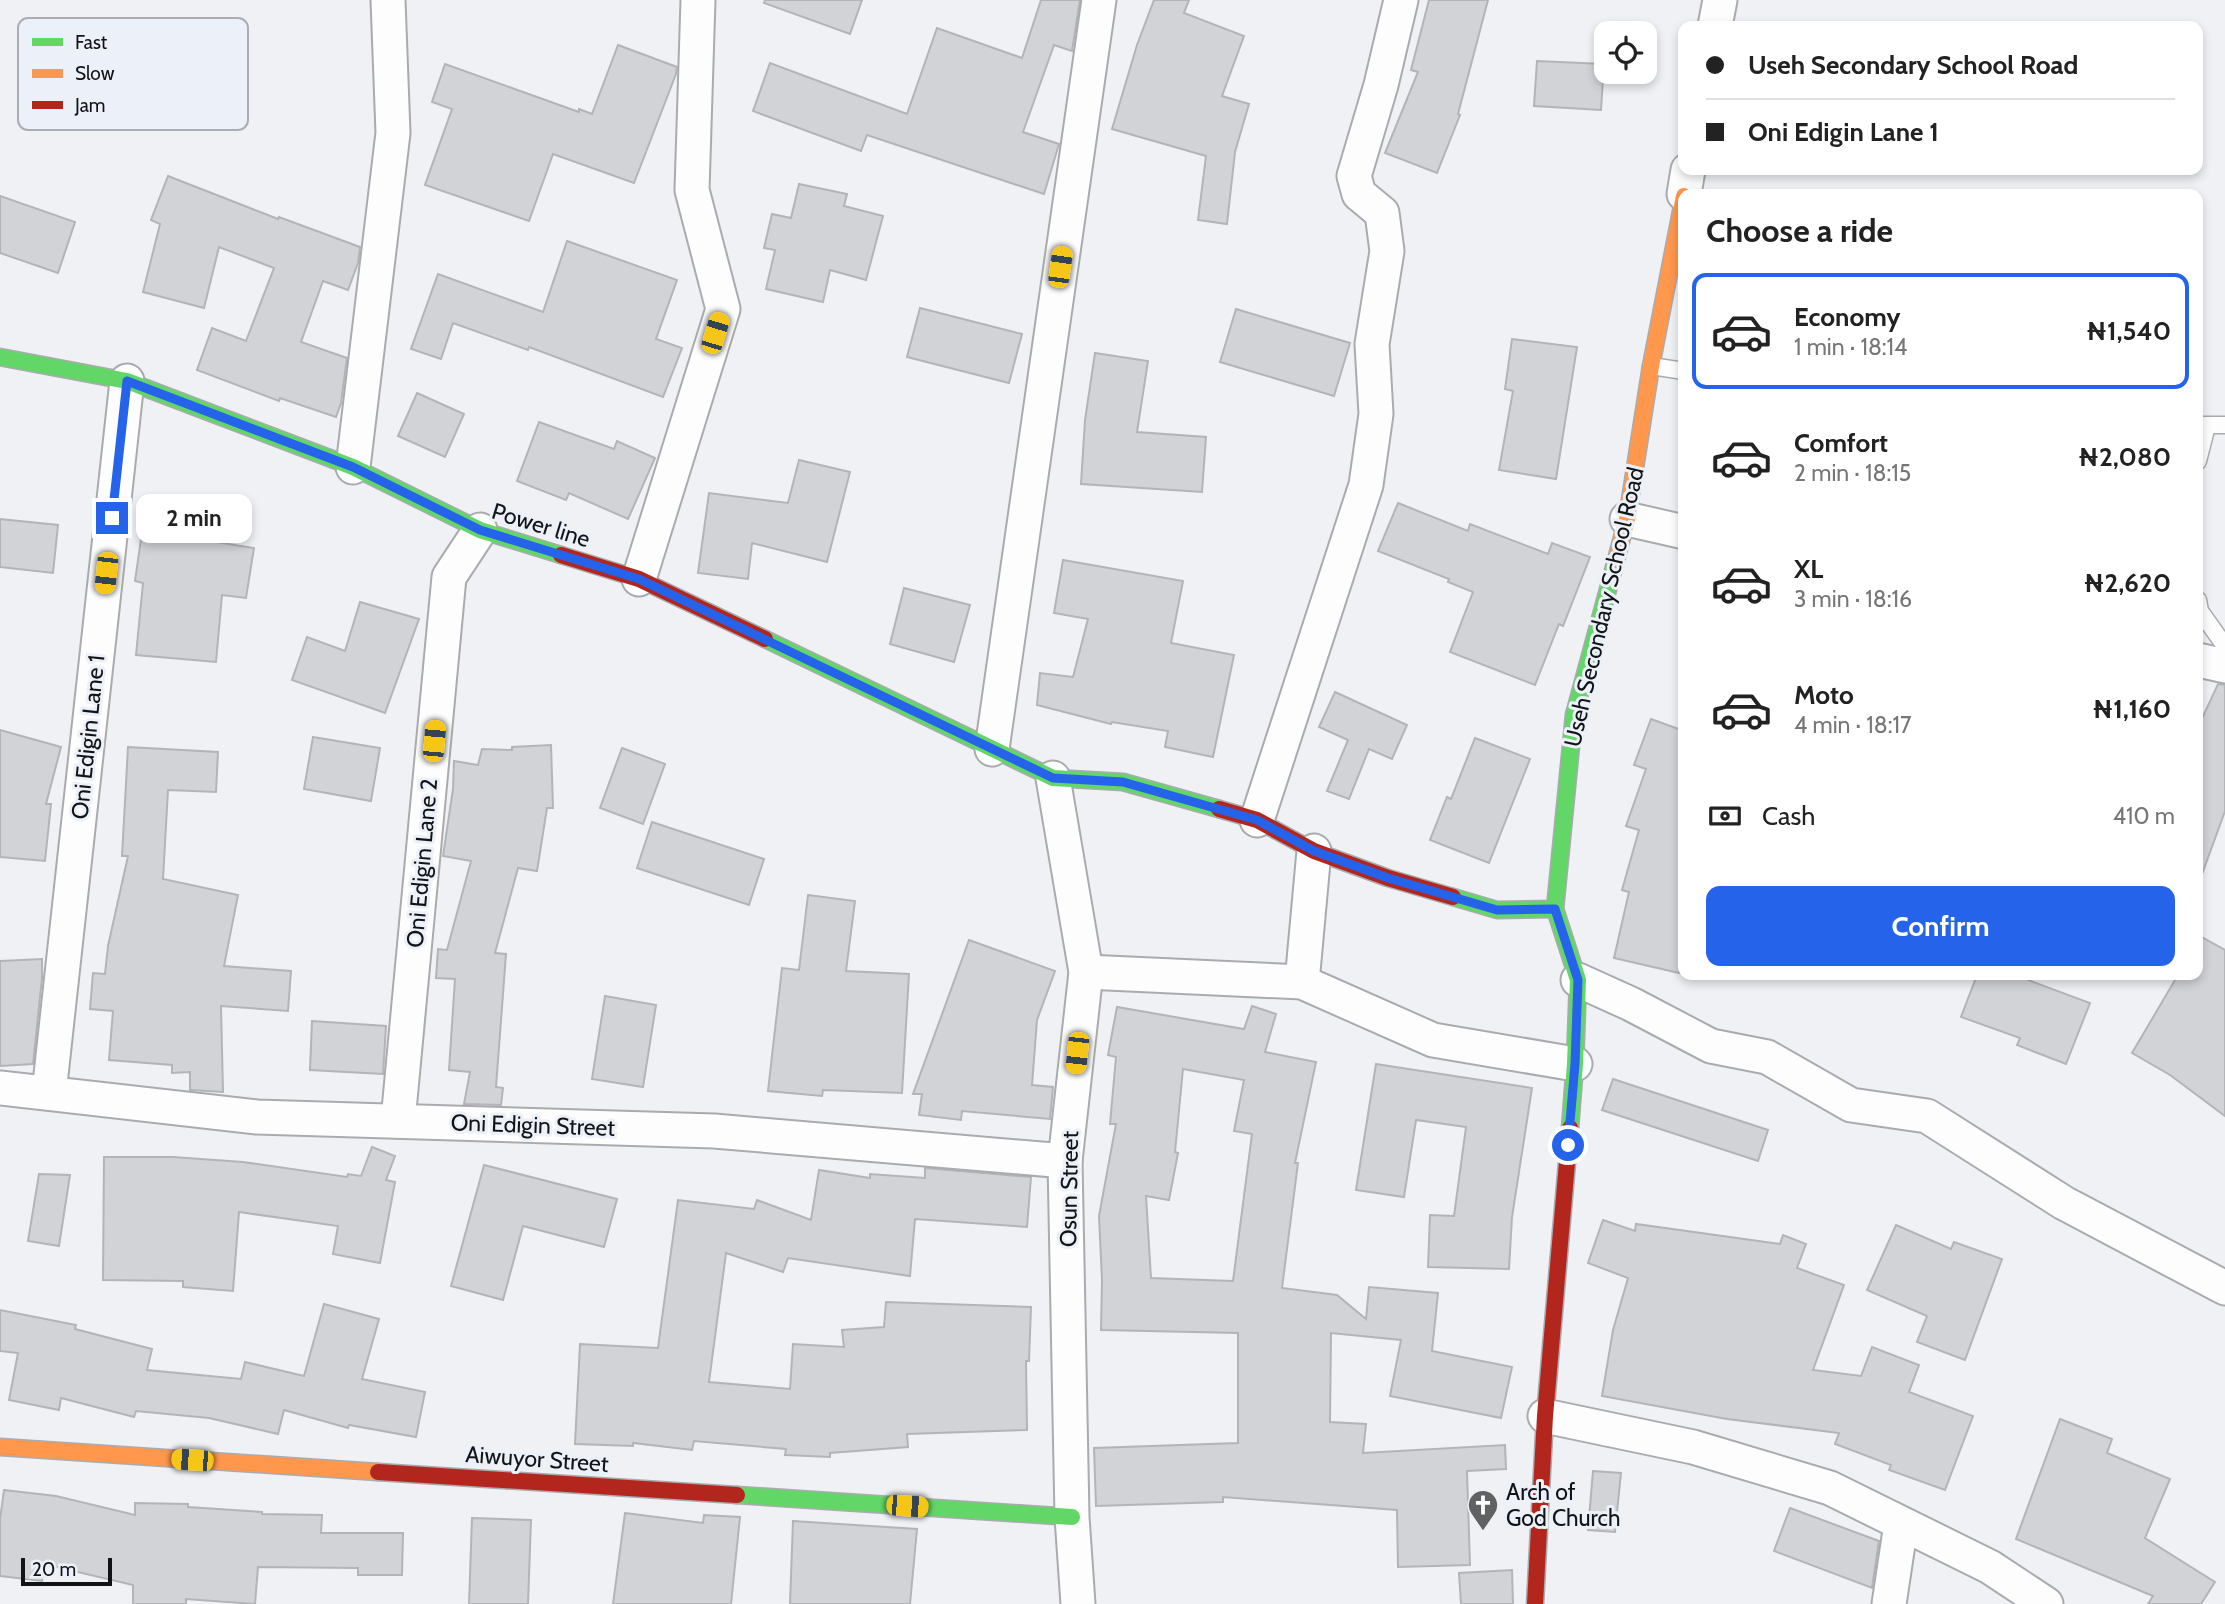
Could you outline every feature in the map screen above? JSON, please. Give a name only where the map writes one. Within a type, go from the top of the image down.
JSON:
[{"type":"street","points":[[353,467],[393,134],[388,0]]},
{"type":"street","points":[[639,579],[723,309],[692,190],[698,0]]},
{"type":"street","points":[[992,749],[1098,0]]},
{"type":"street","points":[[1257,820],[1366,485],[1376,414],[1372,344],[1387,251],[1382,213],[1359,194],[1354,176],[1381,85],[1401,0]]},
{"type":"street","points":[[1716,21],[1720,0]]},
{"type":"street","name":"Useh Secondary School Road","points":[[1535,1604],[1545,1416],[1575,1064],[1578,980],[1555,909],[1574,715],[1627,519],[1651,366],[1678,226]]},
{"type":"street","name":"Power line","points":[[0,357],[127,381],[353,467],[480,530],[639,579],[1053,778]]},
{"type":"street","name":"Oni Edigin Lane 1","points":[[50,1093],[127,381]]},
{"type":"street","points":[[1627,519],[1678,531]]},
{"type":"street","name":"Oni Edigin Lane 2","points":[[398,1122],[449,578],[480,530]]},
{"type":"street","points":[[2203,661],[2225,666]]},
{"type":"street","points":[[1053,778],[1123,782],[1257,820],[1314,851],[1388,878],[1497,910],[1555,909]]},
{"type":"street","name":"Osun Street","points":[[1053,778],[1086,972],[1065,1161],[1072,1517],[1078,1604]]},
{"type":"street","points":[[1302,982],[1314,851]]},
{"type":"street","points":[[1086,972],[1302,982],[1433,1040],[1575,1064]]},
{"type":"street","points":[[1578,980],[1711,1046],[1767,1057],[1851,1105],[1927,1116],[2064,1203],[2225,1288]]},
{"type":"street","name":"Oni Edigin Street","points":[[0,1088],[257,1117],[714,1130],[1065,1161]]},
{"type":"street","points":[[1545,1416],[1693,1447],[1830,1488],[1990,1567],[2046,1604]]},
{"type":"street","name":"Aiwuyor Street","points":[[0,1447],[1072,1517]]},
{"type":"street","points":[[1889,1604],[1901,1524]]},
{"type":"lane","points":[[1651,366],[1678,370]]},
{"type":"lane","points":[[2203,426],[2225,425]]},
{"type":"lane","points":[[2203,615],[2225,646]]},
{"type":"building","points":[[765,0],[862,0],[850,34],[764,3]]},
{"type":"building","points":[[1041,0],[1080,0],[1072,51],[1054,45],[1023,132],[1059,144],[1044,194],[867,135],[861,151],[753,111],[770,63],[907,114],[937,28],[1022,58]]},
{"type":"building","points":[[1154,0],[1189,0],[1184,13],[1244,36],[1222,96],[1249,104],[1235,152],[1227,224],[1198,220],[1206,156],[1112,129],[1137,45]]},
{"type":"building","points":[[1429,0],[1488,0],[1458,114],[1460,115],[1437,173],[1385,153],[1418,72],[1411,70]]},
{"type":"building","points":[[618,45],[677,67],[634,183],[553,154],[529,221],[425,185],[452,109],[432,102],[445,64],[579,112],[579,109],[592,114]]},
{"type":"building","points":[[1537,61],[1594,64],[1594,84],[1603,84],[1601,110],[1534,106]]},
{"type":"building","points":[[168,176],[278,219],[279,217],[360,247],[358,263],[348,290],[323,281],[301,342],[347,358],[341,403],[336,417],[280,398],[279,401],[197,370],[212,328],[246,341],[274,268],[219,247],[204,308],[143,292],[160,224],[151,220]]},
{"type":"building","points":[[799,184],[847,194],[844,206],[883,216],[866,280],[830,270],[823,302],[766,289],[775,250],[764,248],[772,214],[791,218]]},
{"type":"building","points":[[0,196],[75,222],[58,273],[0,253]]},
{"type":"building","points":[[567,241],[677,280],[656,339],[682,348],[663,397],[529,347],[528,350],[453,323],[441,359],[411,349],[438,274],[543,312]]},
{"type":"building","points":[[920,308],[1022,334],[1009,383],[907,357]]},
{"type":"building","points":[[1236,309],[1350,343],[1334,396],[1220,362]]},
{"type":"building","points":[[1512,339],[1577,347],[1556,479],[1499,470],[1513,391],[1505,389]]},
{"type":"building","points":[[1095,353],[1148,361],[1137,432],[1206,437],[1202,492],[1081,484],[1085,420]]},
{"type":"building","points":[[417,393],[464,414],[445,457],[398,436]]},
{"type":"building","points":[[539,422],[614,449],[617,441],[655,458],[628,519],[569,493],[566,500],[517,481]]},
{"type":"building","points":[[799,460],[850,472],[827,562],[752,543],[748,579],[698,573],[709,493],[788,503]]},
{"type":"building","points":[[1398,503],[1468,531],[1470,524],[1548,554],[1552,543],[1590,557],[1563,626],[1559,624],[1535,685],[1450,652],[1473,592],[1448,582],[1449,579],[1378,551]]},
{"type":"building","points":[[149,513],[211,522],[209,541],[254,548],[246,598],[222,595],[216,662],[136,655],[143,583],[135,581],[142,532],[146,533]]},
{"type":"building","points":[[0,519],[58,525],[53,573],[0,567]]},
{"type":"building","points":[[1063,560],[1183,581],[1171,643],[1234,655],[1213,757],[1165,747],[1168,731],[1112,722],[1111,724],[1037,705],[1040,673],[1073,677],[1088,619],[1054,613]]},
{"type":"building","points":[[904,588],[970,605],[954,662],[890,644]]},
{"type":"building","points":[[360,602],[419,619],[385,713],[292,680],[307,637],[345,651]]},
{"type":"building","points":[[2218,684],[2225,685],[2225,811],[2203,872],[2203,716]]},
{"type":"building","points":[[1335,692],[1407,725],[1392,759],[1369,749],[1349,799],[1327,791],[1348,740],[1319,727]]},
{"type":"building","points":[[1651,719],[1678,729],[1678,973],[1614,958],[1629,892],[1622,890],[1639,830],[1626,826],[1646,769],[1634,765]]},
{"type":"building","points":[[0,730],[61,747],[46,804],[51,804],[45,861],[0,857]]},
{"type":"building","points":[[313,737],[380,748],[371,801],[304,789]]},
{"type":"building","points":[[1475,738],[1530,759],[1489,863],[1430,840],[1447,797],[1451,799]]},
{"type":"building","points":[[551,745],[553,808],[547,808],[537,871],[518,868],[495,953],[506,954],[496,1087],[503,1088],[501,1105],[464,1104],[470,1072],[449,1070],[455,979],[436,978],[438,949],[447,950],[471,861],[443,856],[453,789],[454,761],[478,765],[482,749],[512,750],[512,747]]},
{"type":"building","points":[[128,747],[218,752],[216,792],[168,790],[163,879],[238,895],[224,966],[291,971],[288,1011],[221,1006],[223,1092],[190,1090],[190,1072],[172,1073],[172,1065],[109,1060],[113,1011],[90,1009],[93,973],[105,974],[108,946],[128,856],[122,856]]},
{"type":"building","points":[[622,748],[665,764],[643,824],[600,808]]},
{"type":"building","points":[[652,822],[764,859],[749,905],[637,868]]},
{"type":"building","points":[[808,895],[855,901],[846,971],[909,974],[902,1093],[823,1090],[822,1096],[768,1091],[782,968],[799,970]]},
{"type":"building","points":[[2203,938],[2225,950],[2225,1116],[2170,1075],[2132,1053],[2175,980],[2203,980]]},
{"type":"building","points":[[969,940],[1055,971],[1037,1020],[1032,1085],[1053,1087],[1050,1119],[962,1111],[961,1120],[919,1115],[922,1094],[913,1094]]},
{"type":"building","points":[[42,959],[33,1064],[0,1066],[0,961]]},
{"type":"building","points":[[1975,980],[2028,980],[2090,1003],[2066,1064],[2017,1045],[2020,1038],[1961,1017]]},
{"type":"building","points":[[605,996],[656,1005],[643,1087],[592,1079]]},
{"type":"building","points":[[1252,1006],[1276,1014],[1265,1052],[1316,1062],[1295,1163],[1298,1163],[1282,1288],[1337,1295],[1366,1319],[1369,1287],[1438,1293],[1432,1351],[1512,1367],[1501,1418],[1390,1396],[1401,1340],[1331,1333],[1330,1422],[1366,1424],[1363,1453],[1505,1445],[1506,1469],[1467,1471],[1470,1565],[1398,1567],[1397,1510],[1223,1497],[1223,1502],[1096,1506],[1094,1448],[1238,1443],[1238,1333],[1101,1330],[1099,1216],[1116,1124],[1110,1124],[1116,1057],[1108,1055],[1117,1007],[1244,1029]],"holes":[[[1183,1069],[1244,1080],[1234,1131],[1252,1134],[1233,1281],[1151,1278],[1146,1196],[1169,1200],[1178,1153],[1175,1152]]]},
{"type":"building","points":[[312,1021],[386,1026],[383,1074],[310,1070]]},
{"type":"building","points":[[1376,1064],[1532,1088],[1512,1217],[1509,1269],[1428,1267],[1430,1215],[1454,1216],[1466,1127],[1416,1120],[1404,1197],[1356,1190]]},
{"type":"building","points":[[1613,1079],[1768,1130],[1758,1161],[1602,1110]]},
{"type":"building","points":[[372,1147],[395,1156],[386,1180],[395,1182],[380,1263],[333,1254],[338,1226],[239,1212],[233,1291],[183,1287],[183,1281],[103,1280],[104,1157],[173,1157],[243,1162],[347,1177],[348,1174],[361,1176]]},
{"type":"building","points":[[484,1165],[617,1199],[604,1247],[523,1226],[503,1300],[451,1286]]},
{"type":"building","points":[[925,1168],[1031,1177],[1027,1227],[915,1219],[910,1276],[788,1258],[783,1272],[726,1253],[709,1382],[790,1389],[793,1344],[844,1347],[842,1330],[884,1327],[886,1302],[1031,1307],[1029,1361],[1026,1361],[1027,1430],[907,1434],[908,1447],[830,1453],[830,1457],[785,1455],[786,1449],[694,1441],[692,1450],[633,1443],[633,1446],[575,1444],[580,1344],[658,1348],[678,1200],[754,1209],[757,1200],[811,1220],[819,1170],[870,1178],[870,1174],[925,1178]]},
{"type":"building","points":[[39,1174],[70,1175],[59,1246],[28,1241]]},
{"type":"building","points":[[1603,1220],[1635,1231],[1636,1224],[1780,1244],[1783,1235],[1806,1244],[1797,1268],[1844,1285],[1813,1370],[1861,1376],[1872,1347],[1919,1365],[1909,1392],[1973,1416],[1945,1490],[1889,1470],[1891,1465],[1835,1444],[1839,1433],[1727,1419],[1602,1396],[1613,1330],[1628,1278],[1588,1263]]},
{"type":"building","points":[[1896,1225],[1951,1249],[1954,1242],[2002,1259],[1965,1360],[1917,1342],[1927,1316],[1867,1290]]},
{"type":"building","points":[[324,1304],[379,1319],[362,1379],[425,1392],[416,1437],[349,1425],[348,1428],[284,1410],[278,1434],[209,1418],[136,1411],[134,1417],[61,1398],[59,1410],[9,1400],[18,1353],[0,1351],[0,1310],[76,1325],[75,1329],[152,1349],[147,1370],[241,1379],[245,1362],[304,1376]]},
{"type":"building","points":[[2060,1419],[2112,1439],[2107,1453],[2170,1479],[2145,1538],[2215,1582],[2201,1604],[2148,1604],[2153,1596],[2016,1539]]},
{"type":"building","points":[[1593,1471],[1621,1473],[1615,1532],[1588,1530]]},
{"type":"building","points":[[4,1490],[56,1496],[135,1515],[135,1503],[188,1504],[188,1507],[262,1514],[322,1515],[321,1533],[403,1533],[402,1575],[358,1575],[358,1568],[258,1567],[255,1604],[186,1599],[186,1604],[133,1604],[133,1585],[44,1564],[42,1581],[0,1576],[0,1519]]},
{"type":"building","points":[[1790,1508],[1879,1541],[1872,1588],[1774,1551]]},
{"type":"building","points":[[625,1513],[703,1523],[704,1515],[740,1517],[731,1604],[613,1604]]},
{"type":"building","points":[[472,1518],[531,1520],[528,1604],[469,1604]]},
{"type":"building","points":[[793,1521],[917,1529],[910,1604],[790,1604]]},
{"type":"building","points":[[1512,1570],[1513,1604],[1461,1604],[1459,1573]]},
{"type":"traffic: fast","points":[[0,357],[127,381],[353,467],[480,530],[561,555]]},
{"type":"traffic: fast","points":[[1570,1128],[1578,980],[1555,909],[1574,715],[1616,560]]},
{"type":"traffic: fast","points":[[765,639],[1053,778],[1123,782],[1219,809]]},
{"type":"traffic: fast","points":[[1453,897],[1497,910],[1555,909]]},
{"type":"traffic: fast","points":[[737,1495],[1072,1517]]},
{"type":"traffic: slow","points":[[1616,560],[1627,519],[1651,366],[1678,227]]},
{"type":"traffic: slow","points":[[0,1447],[378,1472]]},
{"type":"traffic: jam","points":[[561,555],[639,579],[765,639]]},
{"type":"traffic: jam","points":[[1219,809],[1257,820],[1314,851],[1388,878],[1453,897]]},
{"type":"traffic: jam","points":[[1535,1604],[1545,1416],[1570,1128]]},
{"type":"traffic: jam","points":[[378,1472],[737,1495]]},
{"type":"place","name":"Arch of God Church","points":[[1483,1532]]},
{"type":"route","points":[[112,518],[127,381],[353,467],[480,530],[639,579],[1053,778],[1123,782],[1257,820],[1314,851],[1388,878],[1497,910],[1555,909],[1578,980],[1568,1145]]}]
